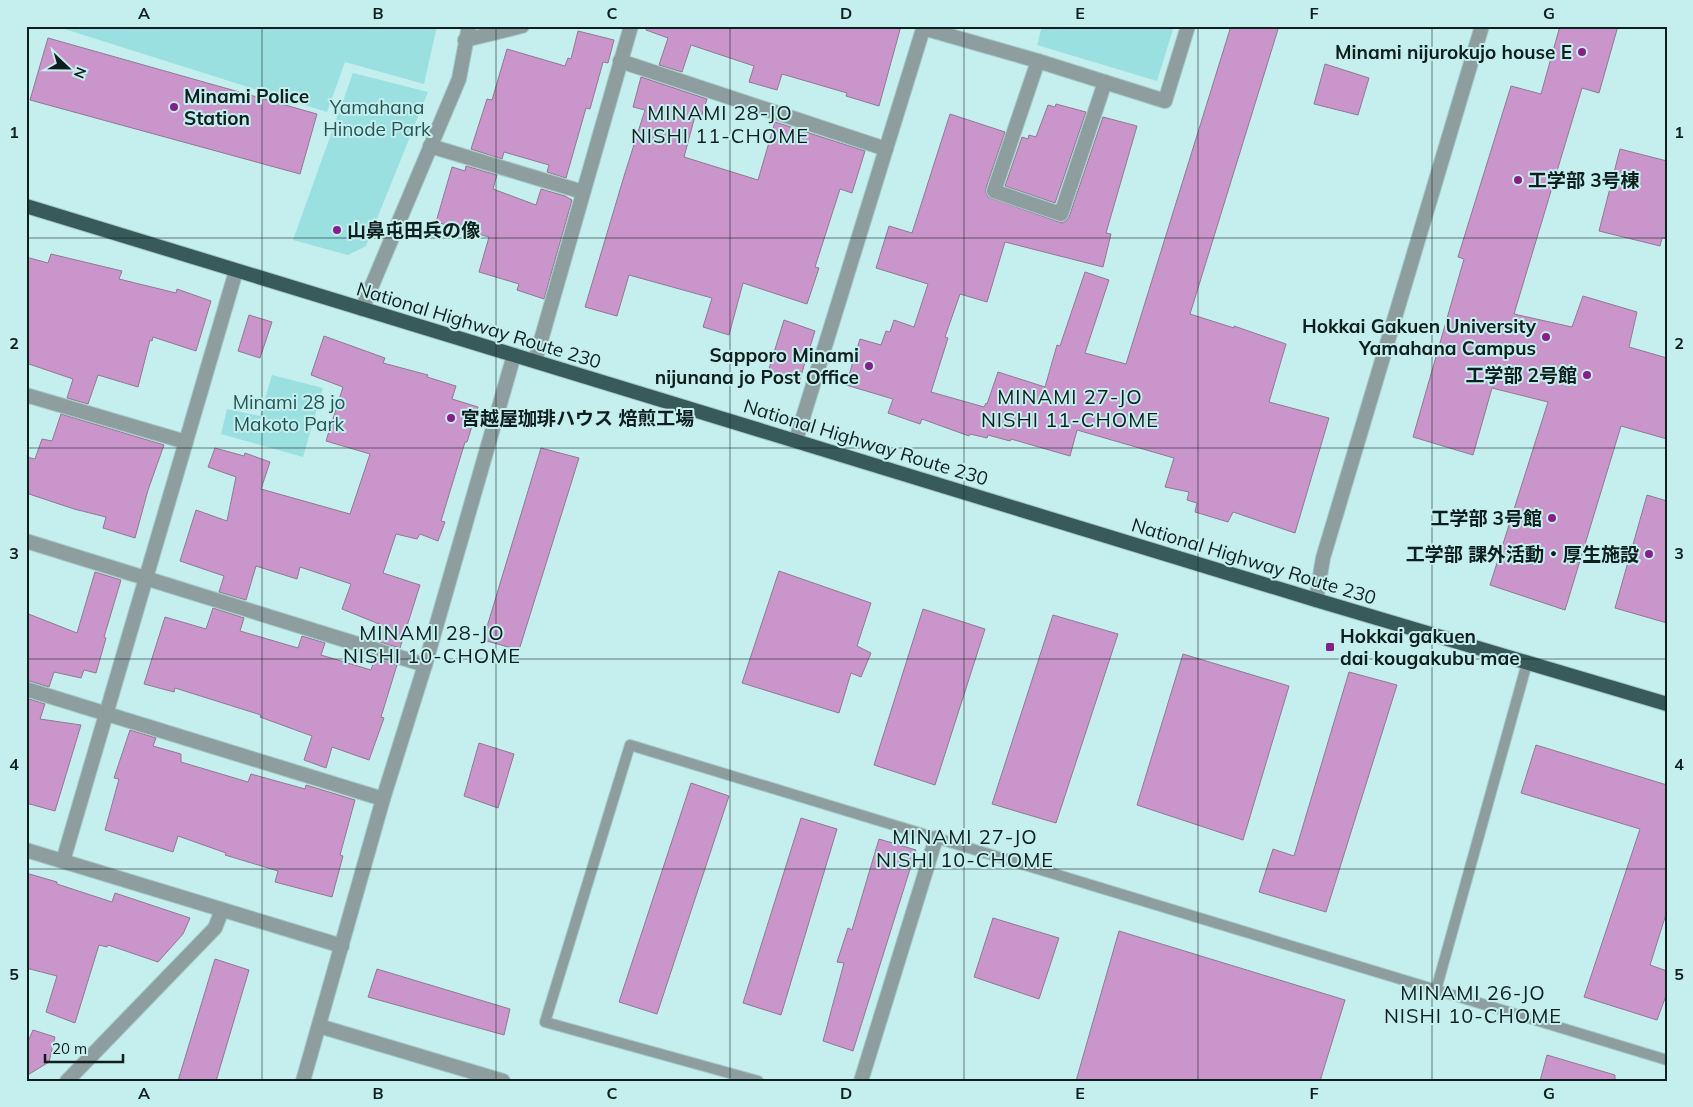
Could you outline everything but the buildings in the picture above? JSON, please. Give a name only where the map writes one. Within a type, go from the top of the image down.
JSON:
[{"type":"highway","name":"National Highway Route 230","points":[[26,206],[1316,600],[1667,704]]},
{"type":"street","points":[[362,309],[459,79],[468,26]]},
{"type":"street","points":[[465,40],[522,26]]},
{"type":"street","points":[[535,362],[631,26]]},
{"type":"street","points":[[796,440],[924,27],[1165,101],[1188,26]]},
{"type":"street","points":[[1316,600],[1323,558],[1482,26]]},
{"type":"street","points":[[620,61],[886,149]]},
{"type":"street","points":[[1038,61],[994,191],[1061,214],[1105,82]]},
{"type":"street","points":[[430,146],[583,192]]},
{"type":"street","points":[[63,862],[236,271]]},
{"type":"street","points":[[303,1081],[383,799],[425,665],[514,355]]},
{"type":"street","points":[[26,395],[186,442]]},
{"type":"street","points":[[26,541],[425,665]]},
{"type":"street","points":[[26,689],[383,799]]},
{"type":"street","points":[[861,1081],[936,838]]},
{"type":"street","points":[[26,850],[342,946]]},
{"type":"street","points":[[67,1081],[215,928],[222,910]]},
{"type":"street","points":[[319,1026],[503,1081]]},
{"type":"lane","points":[[1436,990],[1527,663]]},
{"type":"lane","points":[[758,1081],[545,1022],[630,745],[1667,1060]]},
{"type":"green space","points":[[55,26],[437,26],[424,84],[345,62],[327,112]]},
{"type":"green space","points":[[1042,26],[1174,26],[1157,81],[1037,45]]},
{"type":"green space","name":"Yamahana Hinode Park","points":[[353,73],[428,92],[366,246],[348,255],[293,240]]},
{"type":"green space","name":"Minami 28 jo Makoto Park","points":[[272,375],[323,388],[303,457],[221,434],[227,409],[260,416]]},
{"type":"place","name":"Minami nijurokujo house E","points":[[1582,52]]},
{"type":"place","name":"Minami Police Station","points":[[174,107]]},
{"type":"place","name":"工学部 3号棟","points":[[1518,180]]},
{"type":"place","name":"山鼻屯田兵の像","points":[[337,230]]},
{"type":"place","name":"Hokkai Gakuen University Yamahana Campus","points":[[1546,337]]},
{"type":"place","name":"Sapporo Minami nijunana jo Post Office","points":[[869,366]]},
{"type":"place","name":"工学部 2号館","points":[[1587,375]]},
{"type":"place","name":"宮越屋珈琲ハウス 焙煎工場","points":[[451,418]]},
{"type":"place","name":"工学部 3号館","points":[[1552,518]]},
{"type":"place","name":"工学部 課外活動・厚生施設","points":[[1649,554]]},
{"type":"place","name":"Hokkai gakuen dai kougakubu mae","points":[[1330,647]]},
{"type":"district","name":"MINAMI 28-JO NISHI 11-CHOME","points":[[720,124]]},
{"type":"district","name":"MINAMI 27-JO NISHI 11-CHOME","points":[[1070,408]]},
{"type":"district","name":"MINAMI 28-JO NISHI 10-CHOME","points":[[432,644]]},
{"type":"district","name":"MINAMI 27-JO NISHI 10-CHOME","points":[[965,848]]},
{"type":"district","name":"MINAMI 26-JO NISHI 10-CHOME","points":[[1473,1004]]}]
